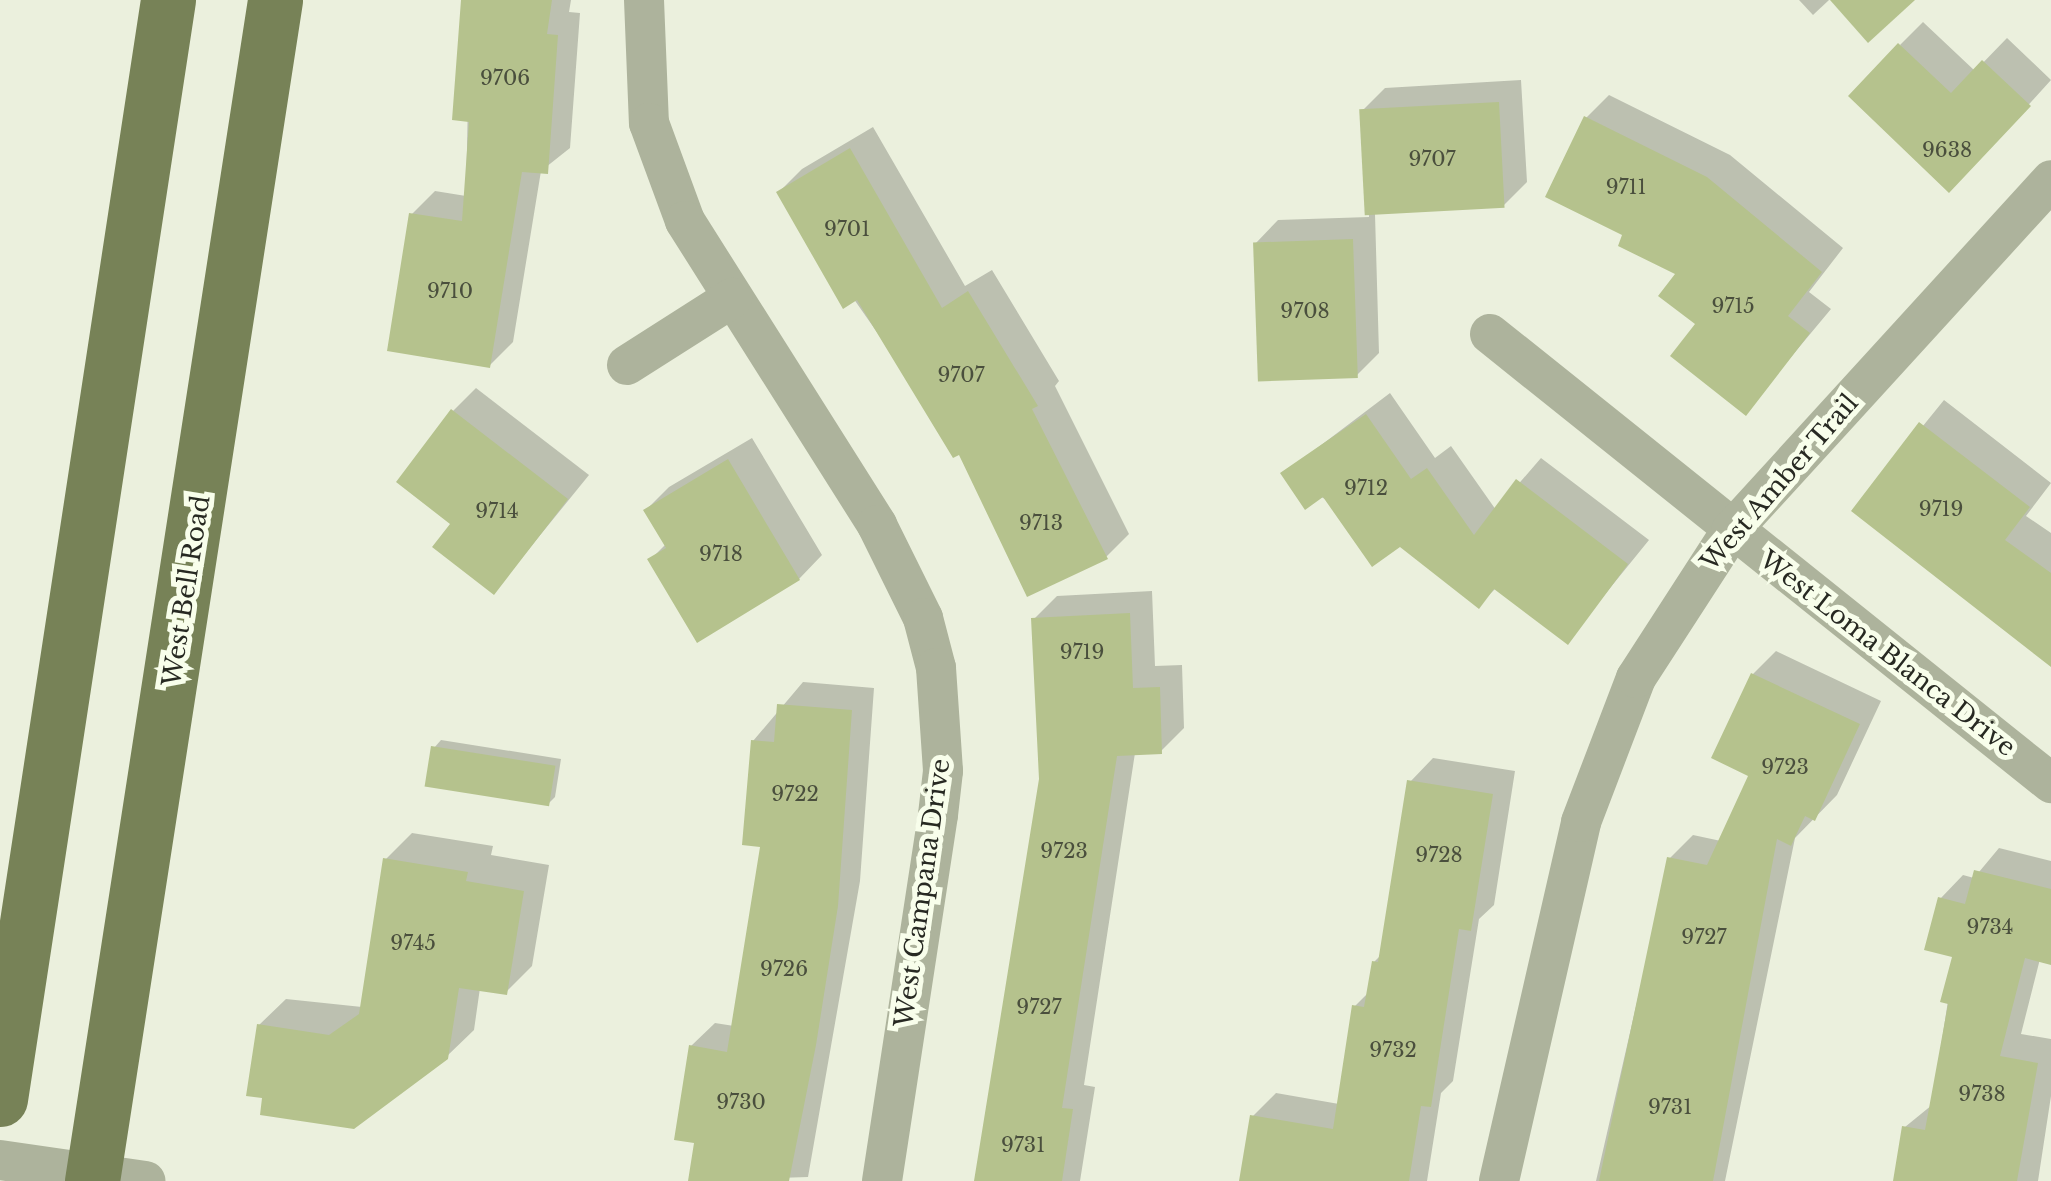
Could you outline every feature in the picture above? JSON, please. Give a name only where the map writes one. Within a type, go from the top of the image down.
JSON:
[{"type":"main road","points":[[0,1099],[168,0]]},
{"type":"main road","name":"West Bell Road","points":[[110,1178],[275,0]]},
{"type":"street","name":"West Campana Drive","points":[[644,0],[642,74],[664,174],[732,298],[877,525],[922,618],[936,668],[940,800],[882,1181]]},
{"type":"street","name":"West Amber Trail","points":[[1499,1181],[1596,774],[1662,632],[1731,531],[2051,180]]},
{"type":"street","points":[[627,366],[732,298]]},
{"type":"street","name":"West Loma Blanca Drive","points":[[1490,334],[1731,531],[2051,783]]},
{"type":"street","points":[[0,1160],[110,1178]]},
{"type":"building","points":[[461,0],[552,0],[547,34],[558,35],[548,174],[522,172],[490,368],[387,351],[409,213],[462,221],[469,122],[452,120]]},
{"type":"building","points":[[1830,0],[1915,0],[1868,43]]},
{"type":"building","points":[[1898,43],[1951,93],[1982,60],[2031,106],[1949,193],[1848,96]]},
{"type":"building","points":[[1499,102],[1505,208],[1365,215],[1359,109]]},
{"type":"building","points":[[1584,116],[1707,177],[1822,272],[1788,316],[1810,333],[1746,416],[1670,356],[1695,324],[1658,296],[1675,274],[1618,246],[1622,235],[1545,197]]},
{"type":"building","points":[[850,148],[942,308],[968,291],[1038,406],[1032,409],[1108,559],[1027,597],[959,455],[953,458],[857,300],[843,309],[776,192]]},
{"type":"building","points":[[1353,239],[1358,378],[1258,381],[1253,242]]},
{"type":"building","points":[[451,409],[568,499],[494,595],[432,547],[450,524],[396,482]]},
{"type":"building","points":[[1366,414],[1411,479],[1427,468],[1474,535],[1516,479],[1628,564],[1568,645],[1494,589],[1479,609],[1400,547],[1372,567],[1323,497],[1305,510],[1280,473]]},
{"type":"building","points":[[1919,422],[2030,507],[2005,540],[2051,573],[2051,667],[1851,511]]},
{"type":"building","points":[[728,459],[800,580],[697,643],[647,559],[666,548],[643,510]]},
{"type":"building","points":[[1130,613],[1133,688],[1160,687],[1162,754],[1117,756],[1062,1108],[1073,1109],[1062,1181],[974,1181],[1039,779],[1031,618]]},
{"type":"building","points":[[1751,673],[1860,724],[1815,821],[1805,816],[1791,846],[1777,839],[1713,1181],[1599,1181],[1667,857],[1707,865],[1748,776],[1711,758]]},
{"type":"building","points":[[777,704],[852,710],[838,906],[816,1045],[789,1181],[688,1181],[694,1143],[674,1140],[689,1045],[727,1052],[760,847],[742,845],[751,740],[774,742]]},
{"type":"building","points":[[431,746],[555,766],[549,806],[425,786]]},
{"type":"building","points":[[1407,780],[1493,794],[1471,931],[1459,929],[1431,1107],[1421,1106],[1409,1181],[1239,1181],[1250,1115],[1333,1129],[1352,1005],[1364,1007],[1372,961],[1378,962]]},
{"type":"building","points":[[383,858],[468,872],[466,881],[524,891],[507,995],[459,988],[448,1059],[354,1129],[260,1115],[262,1098],[246,1096],[257,1024],[329,1035],[359,1014]]},
{"type":"building","points":[[1974,870],[2051,889],[2051,965],[2025,958],[2000,1056],[2038,1063],[2017,1181],[1893,1181],[1902,1126],[1925,1130],[1948,1004],[1940,1002],[1952,957],[1924,950],[1938,897],[1965,904]]}]
